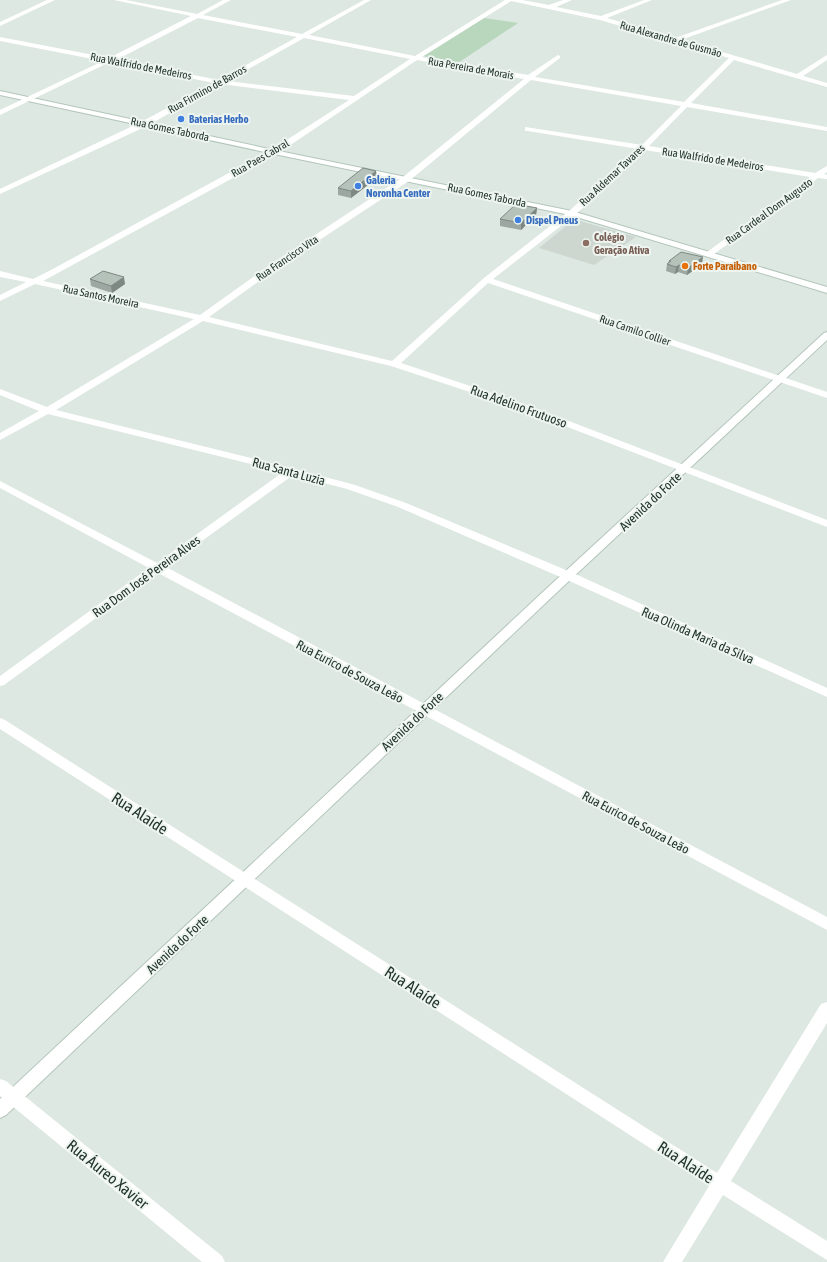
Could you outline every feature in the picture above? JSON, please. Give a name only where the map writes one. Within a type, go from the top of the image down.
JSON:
[{"type":"street","points":[[0,24],[52,0]]},
{"type":"street","name":"Rua Pereira de Morais","points":[[117,0],[416,58],[827,129]]},
{"type":"street","points":[[0,113],[110,60],[228,0]]},
{"type":"street","name":"Rua Firmino de Barros","points":[[0,192],[144,124],[368,0]]},
{"type":"street","name":"Rua Paes Cabral","points":[[0,298],[35,282],[274,152],[354,98],[508,0]]},
{"type":"street","name":"Rua Alexandre de Gusmão","points":[[513,0],[601,18],[827,85]]},
{"type":"street","points":[[550,7],[569,0]]},
{"type":"street","points":[[601,18],[649,0]]},
{"type":"street","points":[[675,40],[788,0]]},
{"type":"street","name":"Rua Walfrido de Medeiros","points":[[0,39],[221,82],[354,98]]},
{"type":"street","name":"Rua Francisco Vita","points":[[0,437],[78,394],[202,318],[277,264],[406,179],[558,56]]},
{"type":"street","name":"Rua Aldemar Tavares","points":[[394,364],[487,280],[572,213],[643,148],[733,57]]},
{"type":"street","points":[[798,76],[827,57]]},
{"type":"street","name":"Rua Gomes Taborda","points":[[0,93],[274,152],[572,213],[827,290]]},
{"type":"street","name":"Rua Walfrido de Medeiros","points":[[528,129],[827,177]]},
{"type":"street","name":"Rua Cardeal Dom Augusto","points":[[710,254],[827,168]]},
{"type":"street","name":"Rua Santos Moreira","points":[[0,274],[202,318]]},
{"type":"street","name":"Rua Camilo Collier","points":[[487,280],[827,394]]},
{"type":"street","name":"Rua Adelino Frutuoso","points":[[202,318],[394,364],[524,407],[827,524]]},
{"type":"street","name":"Avenida do Forte","points":[[0,1110],[549,593],[685,469],[827,336]]},
{"type":"street","name":"Rua Santa Luzia","points":[[0,392],[47,411],[351,487],[402,505],[569,576]]},
{"type":"street","name":"Rua Dom José Pereira Alves","points":[[0,682],[291,471]]},
{"type":"street","name":"Rua Eurico de Souza Leão","points":[[0,484],[423,711],[450,723],[827,924]]},
{"type":"street","name":"Rua Olinda Maria da Silva","points":[[569,576],[827,693]]},
{"type":"street","name":"Rua Alaíde","points":[[0,724],[827,1251]]},
{"type":"street","points":[[672,1262],[827,1009]]},
{"type":"street","name":"Rua Áureo Xavier","points":[[0,1086],[216,1262]]},
{"type":"shaded area","name":"Colégio Geração Ativa","points":[[576,221],[636,237],[594,265],[539,248],[571,222]]},
{"type":"green space","points":[[484,18],[518,23],[458,63],[423,56]]},
{"type":"building","points":[[363,168],[376,171],[351,191],[338,188]]},
{"type":"building","points":[[516,204],[537,208],[521,223],[500,219]]},
{"type":"building","points":[[681,252],[703,257],[688,268],[679,265],[676,267],[667,264]]},
{"type":"building","points":[[103,271],[124,277],[111,286],[90,279]]},
{"type":"place","name":"Baterias Herbo","points":[[181,119]]},
{"type":"place","name":"Galeria Noronha Center","points":[[358,186]]},
{"type":"place","name":"Dispel Pneus","points":[[518,220]]},
{"type":"place","name":"Colégio Geração Ativa","points":[[586,243]]},
{"type":"place","name":"Forte Paraibano","points":[[685,266]]}]
